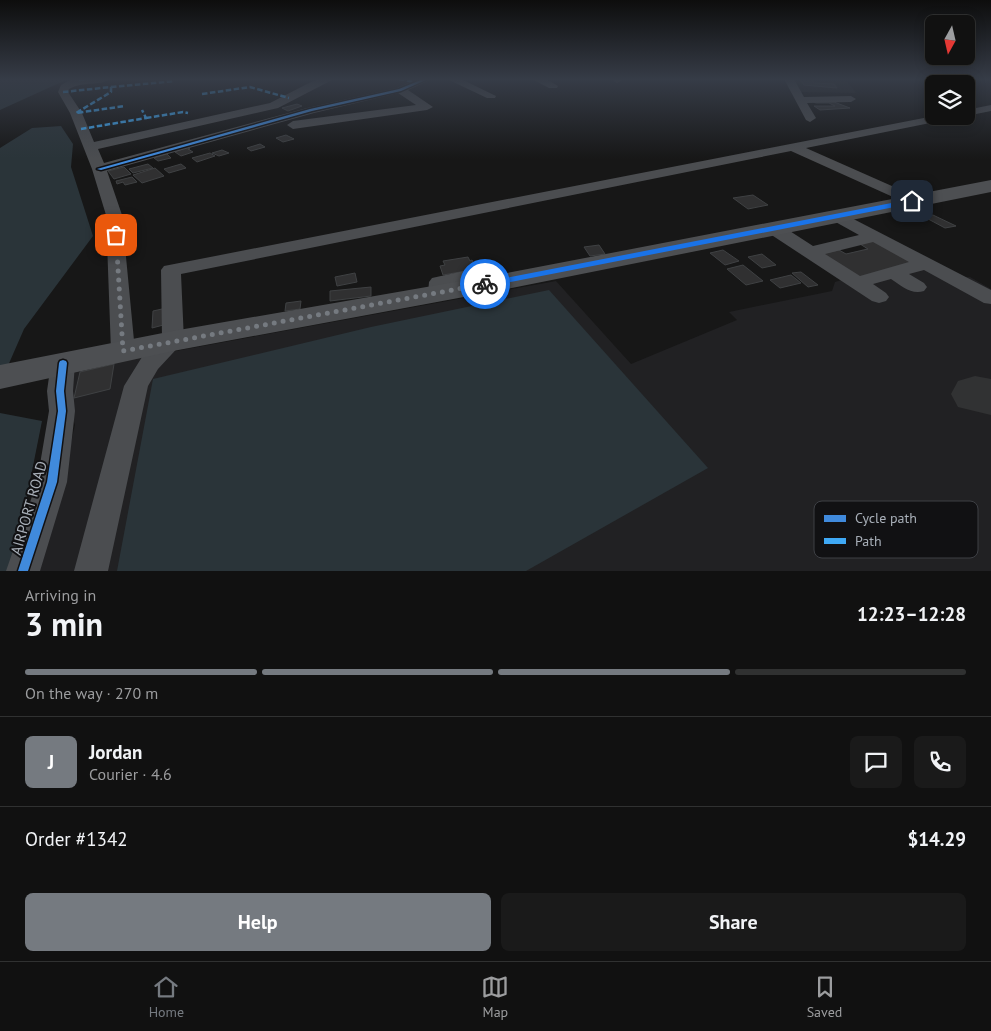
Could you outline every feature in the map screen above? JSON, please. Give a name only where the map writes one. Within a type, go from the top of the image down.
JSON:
[{"type":"main road","points":[[0,377],[173,341],[487,284],[991,186]]},
{"type":"street","points":[[71,106],[99,169],[114,216],[123,351]]},
{"type":"street","points":[[90,148],[275,106]]},
{"type":"street","points":[[99,169],[330,106]]},
{"type":"street","points":[[291,126],[427,107],[425,106]]},
{"type":"street","points":[[802,106],[810,118]]},
{"type":"street","points":[[975,111],[991,108]]},
{"type":"street","points":[[91,571],[136,386],[150,363],[173,341],[171,270],[394,224],[925,121]]},
{"type":"street","points":[[794,148],[912,201]]},
{"type":"street","points":[[838,216],[991,298]]},
{"type":"street","points":[[773,228],[879,297]]},
{"type":"street","points":[[810,252],[875,236]]},
{"type":"street","points":[[856,283],[926,263]]},
{"type":"street","points":[[893,272],[916,287]]},
{"type":"street","name":"AIRPORT ROAD","points":[[23,571],[52,482],[62,411],[60,391],[52,366]]},
{"type":"shaded area","points":[[0,106],[10,106],[0,110]]},
{"type":"shaded area","points":[[61,126],[73,144],[71,167],[93,236],[24,329],[0,384],[0,148],[32,128]]},
{"type":"shaded area","points":[[867,248],[946,278],[970,277],[991,289],[991,571],[36,571],[75,425],[68,401],[74,373],[116,362],[556,281],[631,364],[737,320],[729,312],[832,291],[835,282],[854,276],[839,250],[847,254]]},
{"type":"shaded area","points":[[549,290],[708,468],[526,571],[117,571],[153,379],[371,327]]},
{"type":"shaded area","points":[[0,413],[42,421],[12,571],[0,571]]},
{"type":"building","points":[[291,106],[302,106],[288,111],[282,108]]},
{"type":"building","points":[[814,106],[844,106],[850,108],[820,110]]},
{"type":"building","points":[[286,135],[294,139],[283,142],[276,138]]},
{"type":"building","points":[[260,144],[265,147],[251,151],[247,148]]},
{"type":"building","points":[[187,147],[193,152],[181,156],[175,152]]},
{"type":"building","points":[[222,150],[229,153],[219,156],[212,153]]},
{"type":"building","points":[[210,153],[215,156],[197,162],[192,158]]},
{"type":"building","points":[[167,154],[171,158],[158,161],[154,158]]},
{"type":"building","points":[[148,164],[153,168],[133,173],[129,169]]},
{"type":"building","points":[[181,164],[186,168],[169,173],[164,169]]},
{"type":"building","points":[[124,167],[131,174],[114,179],[108,171]]},
{"type":"building","points":[[155,168],[164,176],[142,183],[133,175]]},
{"type":"building","points":[[132,177],[137,182],[125,185],[123,182],[117,184],[116,181]]},
{"type":"building","points":[[753,195],[768,205],[748,209],[733,198]]},
{"type":"building","points":[[923,212],[956,226],[945,228],[917,213]]},
{"type":"building","points":[[877,240],[916,262],[859,279],[821,254],[839,250],[846,254],[868,249],[860,244]]},
{"type":"building","points":[[599,245],[605,254],[590,256],[584,247]]},
{"type":"building","points":[[723,250],[739,261],[725,265],[710,253]]},
{"type":"building","points":[[762,254],[776,265],[762,268],[748,257]]},
{"type":"building","points":[[468,257],[477,269],[443,275],[440,266],[445,265],[443,261]]},
{"type":"building","points":[[743,265],[763,281],[746,285],[727,269]]},
{"type":"building","points":[[801,272],[818,285],[808,287],[792,273]]},
{"type":"building","points":[[355,273],[357,282],[337,286],[335,277]]},
{"type":"building","points":[[791,275],[801,283],[780,288],[770,280]]},
{"type":"building","points":[[371,287],[371,296],[330,301],[330,291]]},
{"type":"building","points":[[301,301],[300,309],[285,311],[286,303]]},
{"type":"building","points":[[171,307],[171,323],[152,328],[153,311]]},
{"type":"building","points":[[114,364],[110,389],[74,398],[80,372]]},
{"type":"taxiway","points":[[975,394],[991,397]]},
{"type":"marked path","points":[[88,106],[76,113],[125,106]]},
{"type":"marked path","points":[[81,129],[146,118],[142,110]]},
{"type":"marked path","points":[[146,118],[183,112],[188,113]]},
{"type":"cycle path","points":[[99,169],[330,106]]},
{"type":"cycle path","points":[[23,571],[52,482],[62,411],[60,391],[63,363]]},
{"type":"way so far","points":[[116,235],[123,351],[485,284]]},
{"type":"route","points":[[485,284],[912,201]]}]
